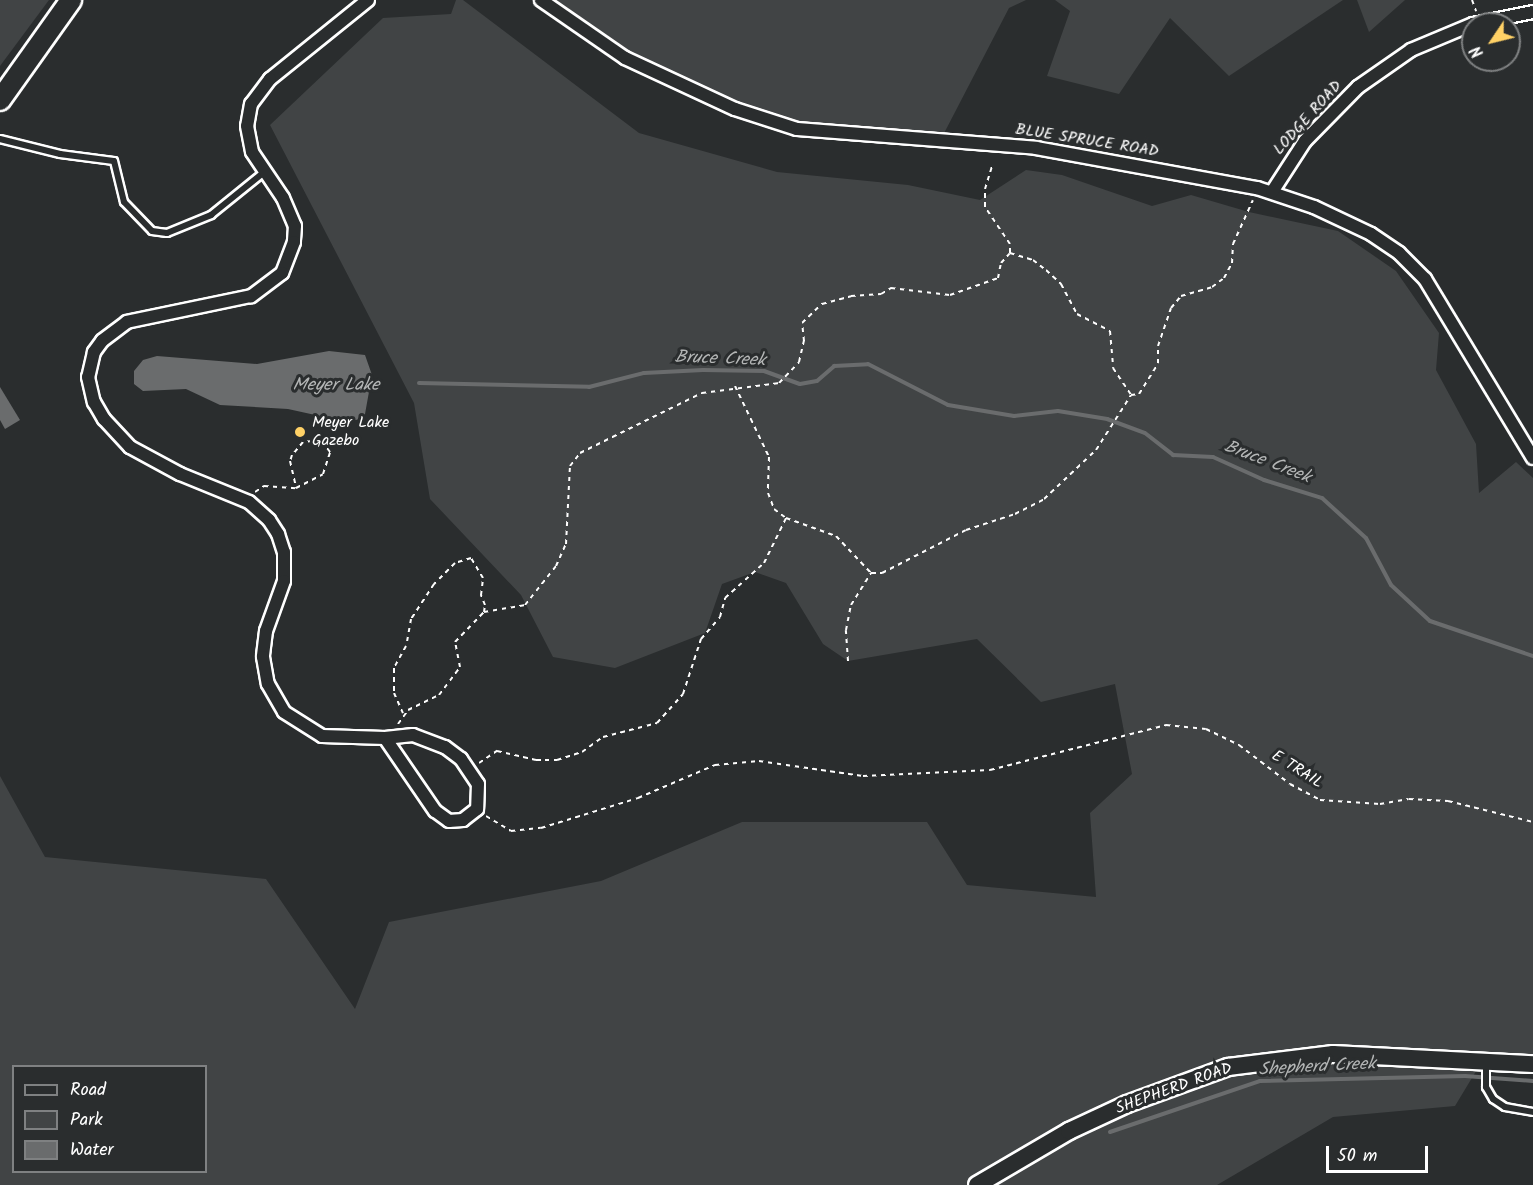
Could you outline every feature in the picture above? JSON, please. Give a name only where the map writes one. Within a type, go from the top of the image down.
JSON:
[{"type":"main road","points":[[2,93],[72,0]]},
{"type":"street","points":[[368,0],[256,94],[248,115],[248,137],[263,173],[283,198],[295,226],[289,258],[276,281],[251,296],[127,322],[102,341],[94,352],[88,377],[94,402],[104,419],[130,447],[180,474],[249,502],[269,520],[284,552],[284,581],[263,644],[264,671],[277,701],[294,721],[322,735],[430,738],[461,759],[470,771],[480,790],[477,808],[464,820],[442,819],[391,737]]},
{"type":"street","name":"BLUE SPRUCE ROAD","points":[[541,0],[625,58],[735,109],[797,129],[1036,148],[1257,188],[1272,192],[1371,234],[1398,253],[1425,279],[1533,458]]},
{"type":"street","name":"LODGE ROAD","points":[[1272,192],[1305,141],[1358,87],[1411,50],[1461,29]]},
{"type":"street","name":"SHEPHERD ROAD","points":[[977,1185],[1069,1131],[1127,1104],[1228,1067],[1308,1055],[1533,1064]]},
{"type":"lane","points":[[0,139],[60,154],[114,161],[123,202],[152,231],[168,233],[211,215],[263,173]]},
{"type":"lane","points":[[1486,1062],[1486,1087],[1493,1099],[1505,1107],[1533,1112]]},
{"type":"path","points":[[391,737],[403,713],[444,691],[460,667],[455,642],[484,612],[525,604],[556,566],[566,544],[570,466],[580,453],[702,393],[735,386],[779,382],[799,362],[804,341],[802,323],[822,304],[851,296],[881,294],[891,288],[950,295],[998,278],[1000,263],[1010,253],[1010,244],[985,207],[985,189],[993,163]]},
{"type":"path","points":[[1131,395],[1139,394],[1158,363],[1158,346],[1175,301],[1224,278],[1232,263],[1233,244],[1257,188]]},
{"type":"path","points":[[1010,253],[1033,260],[1046,270],[1061,284],[1077,315],[1110,331],[1113,368],[1131,395]]},
{"type":"path","points":[[735,386],[769,457],[768,493],[774,509],[786,518],[836,536],[871,573],[882,573],[966,530],[1015,514],[1044,499],[1101,443],[1131,395]]},
{"type":"path","points":[[249,502],[259,487],[296,488],[317,478],[327,466],[330,452],[321,440],[303,442],[292,455],[290,461],[296,488]]},
{"type":"path","points":[[470,771],[497,751],[536,760],[557,760],[582,752],[603,737],[657,723],[684,694],[701,639],[720,617],[725,598],[764,563],[786,518]]},
{"type":"path","points":[[403,713],[394,693],[394,669],[406,646],[411,619],[434,584],[463,559],[471,558],[480,570],[484,612]]},
{"type":"path","points":[[848,661],[846,630],[851,605],[871,573]]},
{"type":"path","name":"E TRAIL","points":[[477,808],[495,824],[511,831],[541,828],[638,798],[715,765],[759,761],[863,776],[939,775],[1030,763],[1127,734],[1166,725],[1206,729],[1239,745],[1290,784],[1320,800],[1380,804],[1409,799],[1448,801],[1533,822]]},
{"type":"green space","points":[[0,0],[49,0],[0,66]]},
{"type":"green space","points":[[456,0],[463,0],[639,133],[777,172],[908,185],[980,200],[1026,170],[1062,175],[1152,206],[1191,195],[1249,212],[1338,231],[1396,271],[1439,333],[1436,370],[1476,444],[1479,493],[1516,462],[1533,478],[1533,1059],[1487,1053],[1455,1106],[1333,1117],[1217,1185],[0,1185],[0,776],[45,857],[266,879],[355,1009],[389,922],[601,881],[742,822],[927,822],[967,885],[1096,897],[1090,813],[1132,774],[1115,684],[1041,702],[977,639],[848,661],[823,644],[786,583],[755,572],[722,584],[705,633],[615,668],[553,657],[521,595],[430,499],[414,403],[270,125],[383,18],[451,14]]},
{"type":"green space","points":[[541,0],[1026,0],[1009,8],[940,141],[797,129],[670,81]]},
{"type":"green space","points":[[1055,0],[1343,0],[1229,76],[1170,18],[1119,94],[1047,76],[1070,11]]},
{"type":"green space","points":[[1357,0],[1405,0],[1369,32]]},
{"type":"water","name":"Meyer Lake","points":[[329,351],[365,355],[372,375],[365,414],[360,419],[347,422],[288,409],[220,405],[186,389],[143,391],[134,384],[134,371],[143,360],[157,356],[257,364]]},
{"type":"water","points":[[0,387],[20,420],[5,429],[0,420]]},
{"type":"waterway","name":"Bruce Creek","points":[[419,383],[589,387],[644,373],[703,370],[764,371],[800,384],[817,381],[834,366],[868,364],[948,405],[1014,416],[1058,411],[1107,419],[1145,433],[1173,455],[1213,457],[1264,480],[1322,498],[1366,538],[1391,585],[1430,621],[1533,656]]},
{"type":"waterway","name":"Shepherd Creek","points":[[1110,1132],[1260,1081],[1465,1076],[1533,1081]]},
{"type":"place","name":"Meyer Lake Gazebo","points":[[300,432]]}]
